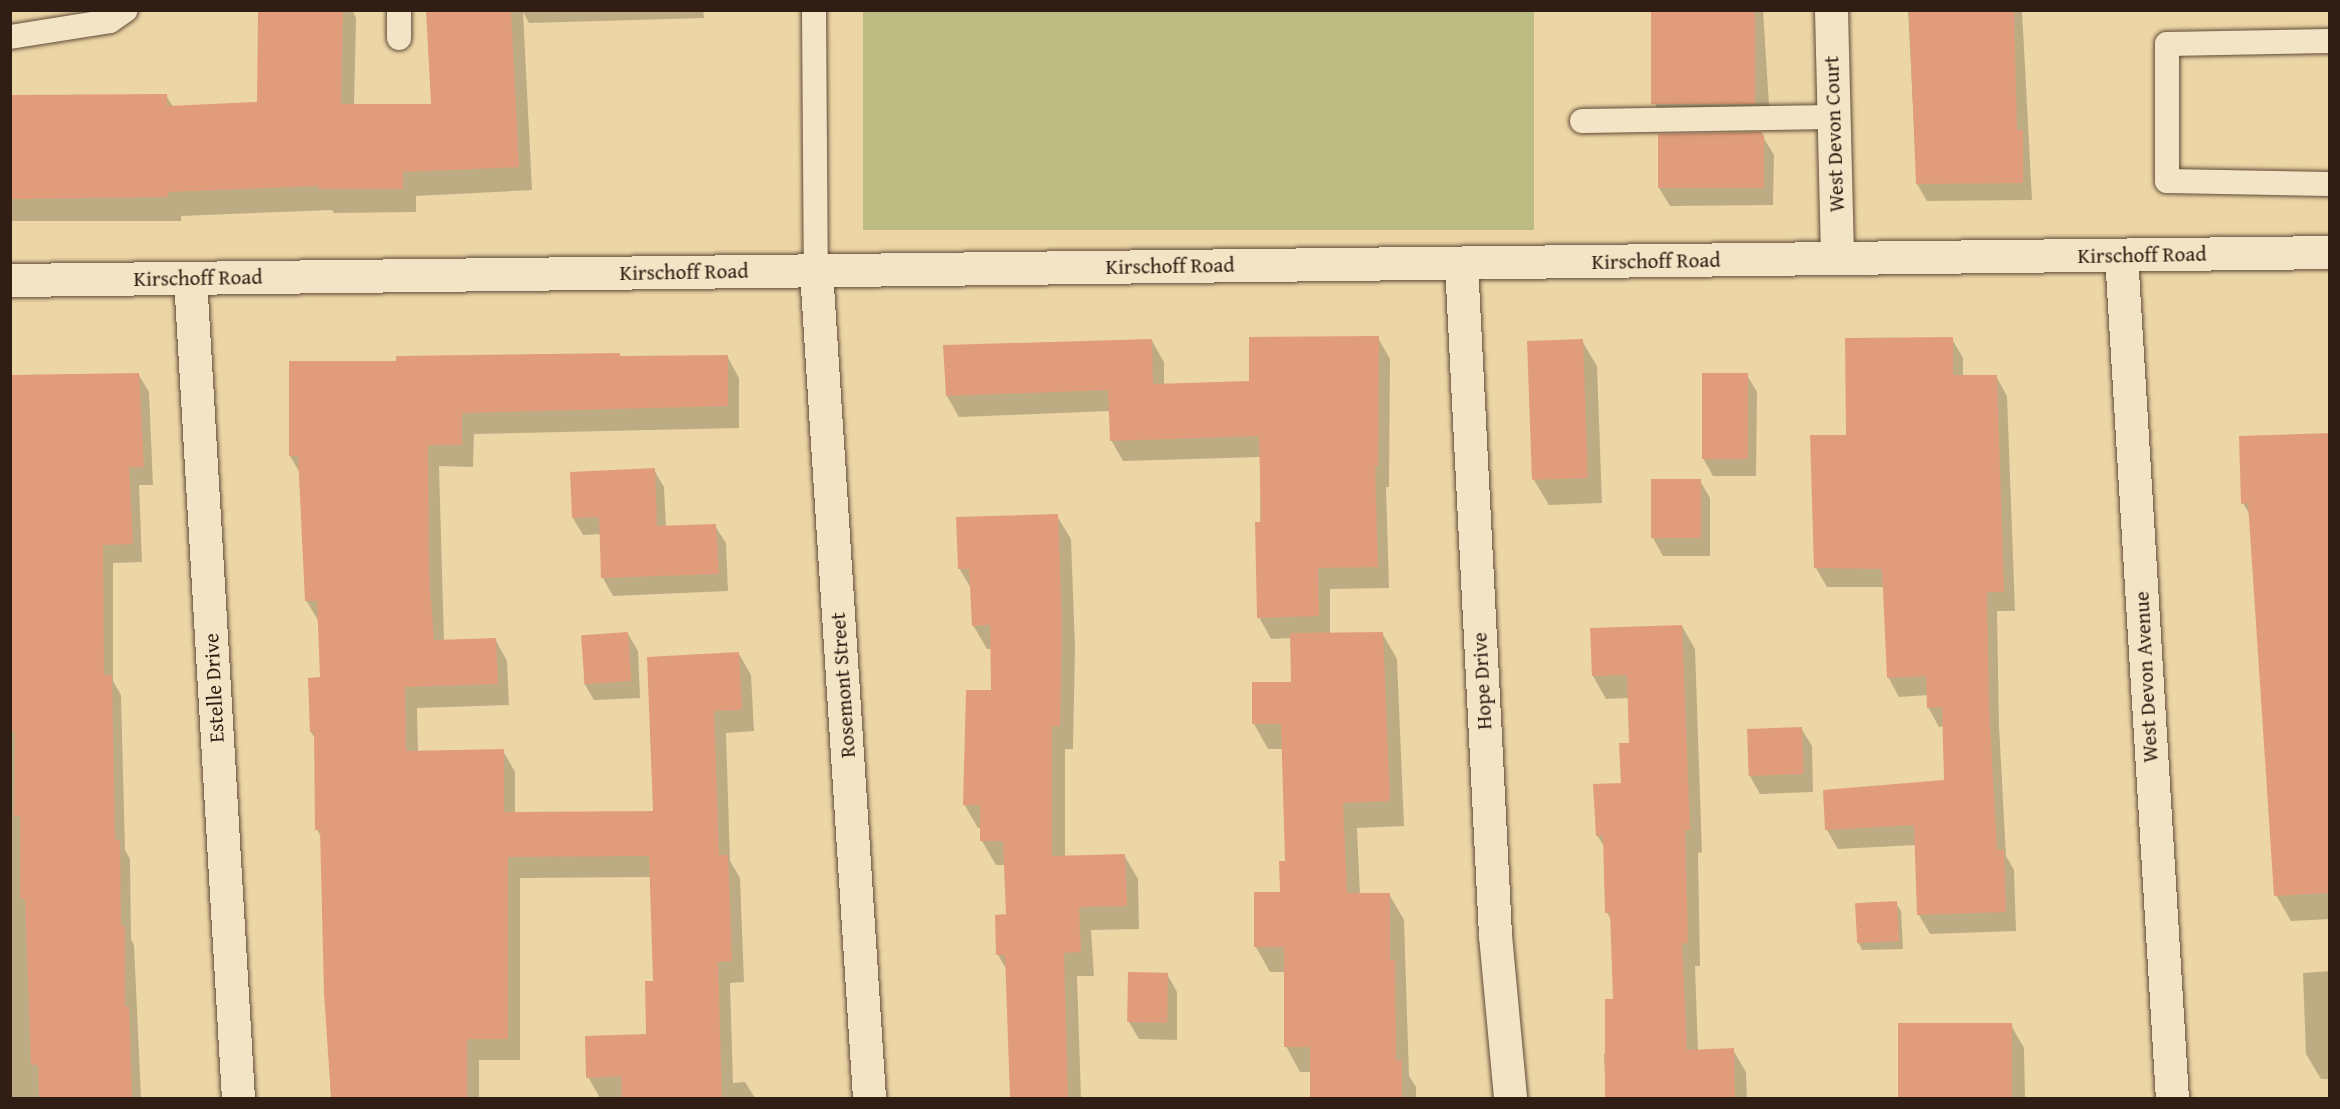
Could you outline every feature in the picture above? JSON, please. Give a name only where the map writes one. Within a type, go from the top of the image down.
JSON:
[{"type":"street","name":"West Devon Court","points":[[1831,10],[1837,258]]},
{"type":"street","name":"Kirschoff Road","points":[[10,280],[2330,252]]},
{"type":"street","name":"West Devon Avenue","points":[[2121,255],[2172,1098]]},
{"type":"street","name":"Hope Drive","points":[[1461,263],[1495,935],[1510,1098]]},
{"type":"street","name":"Rosemont Street","points":[[816,271],[869,1098]]},
{"type":"street","name":"Estelle Drive","points":[[190,278],[238,1098]]},
{"type":"lane","points":[[10,38],[110,21],[126,10]]},
{"type":"lane","points":[[399,10],[399,38]]},
{"type":"lane","points":[[814,10],[816,271]]},
{"type":"lane","points":[[2330,41],[2167,44],[2167,181],[2330,184]]},
{"type":"lane","points":[[1582,121],[1834,117]]},
{"type":"green space","points":[[863,11],[1534,11],[1534,230],[863,230]]},
{"type":"building","points":[[258,10],[343,10],[341,104],[431,104],[426,10],[511,10],[519,167],[403,172],[403,189],[318,189],[318,186],[168,192],[168,197],[10,199],[10,95],[167,94],[167,106],[257,102]]},
{"type":"building","points":[[1651,10],[1755,10],[1755,104],[1651,104]]},
{"type":"building","points":[[1909,10],[2014,10],[2017,130],[2023,130],[2023,183],[1916,184]]},
{"type":"building","points":[[1761,132],[1764,136],[1764,188],[1658,188],[1658,134]]},
{"type":"building","points":[[1379,336],[1378,466],[1375,466],[1378,567],[1318,568],[1319,616],[1257,618],[1255,522],[1261,522],[1259,436],[1110,441],[1108,390],[946,396],[943,345],[1152,339],[1153,384],[1249,381],[1249,337]]},
{"type":"building","points":[[1953,337],[1953,375],[1997,375],[2004,592],[1987,592],[1989,706],[1997,850],[2004,850],[2006,912],[1917,915],[1914,825],[1825,830],[1823,790],[1944,780],[1942,707],[1927,708],[1926,676],[1887,678],[1882,569],[1814,568],[1810,435],[1846,435],[1845,338]]},
{"type":"building","points":[[1583,339],[1588,478],[1532,480],[1527,341]]},
{"type":"building","points":[[620,353],[620,356],[728,355],[728,406],[462,413],[462,445],[428,445],[429,574],[434,640],[496,638],[498,684],[405,687],[406,751],[504,749],[504,812],[653,811],[647,657],[739,652],[742,710],[714,711],[719,855],[728,855],[732,961],[718,962],[722,1098],[622,1098],[621,1076],[586,1078],[585,1036],[646,1034],[645,981],[653,981],[649,856],[508,857],[508,1039],[467,1039],[467,1098],[331,1098],[324,993],[320,830],[315,830],[314,732],[310,732],[308,678],[320,677],[317,601],[305,601],[298,456],[289,456],[289,361],[396,361],[396,356]]},
{"type":"building","points":[[139,373],[144,467],[129,467],[133,544],[103,545],[104,675],[112,675],[115,840],[120,840],[121,926],[125,926],[125,1006],[129,1006],[132,1098],[39,1098],[38,1065],[31,1065],[25,899],[20,899],[20,816],[14,816],[15,732],[11,732],[10,375]]},
{"type":"building","points":[[1702,373],[1748,373],[1748,459],[1702,459]]},
{"type":"building","points":[[2330,433],[2330,893],[2274,896],[2248,503],[2241,504],[2239,436]]},
{"type":"building","points":[[655,468],[657,526],[716,524],[719,574],[601,578],[599,517],[572,518],[570,472]]},
{"type":"building","points":[[1651,479],[1701,479],[1701,538],[1651,538]]},
{"type":"building","points":[[1058,514],[1062,623],[1060,726],[1052,726],[1052,856],[1125,854],[1127,906],[1079,907],[1081,952],[1064,953],[1068,1098],[1010,1098],[1005,955],[996,955],[995,915],[1006,914],[1003,841],[980,841],[980,805],[963,805],[966,690],[991,690],[990,625],[972,626],[969,569],[958,569],[956,517]]},
{"type":"building","points":[[1682,625],[1690,830],[1685,830],[1688,943],[1682,943],[1687,1050],[1734,1048],[1735,1098],[1605,1098],[1605,999],[1613,999],[1610,913],[1605,913],[1603,835],[1596,836],[1593,784],[1621,783],[1619,743],[1629,743],[1627,675],[1592,676],[1590,628]]},
{"type":"building","points":[[628,632],[631,681],[585,684],[581,635]]},
{"type":"building","points":[[1383,632],[1390,801],[1343,803],[1347,893],[1390,893],[1390,960],[1395,960],[1396,1060],[1402,1060],[1402,1098],[1310,1098],[1310,1047],[1284,1047],[1284,947],[1254,947],[1254,892],[1280,892],[1279,861],[1285,861],[1281,724],[1252,724],[1252,682],[1291,682],[1290,633]]},
{"type":"building","points":[[1802,727],[1804,774],[1749,776],[1747,729]]},
{"type":"building","points":[[1897,901],[1899,941],[1857,943],[1855,903]]},
{"type":"building","points":[[1128,972],[1168,973],[1167,1023],[1127,1022]]},
{"type":"building","points":[[1898,1023],[2012,1023],[2012,1098],[1898,1098]]}]
